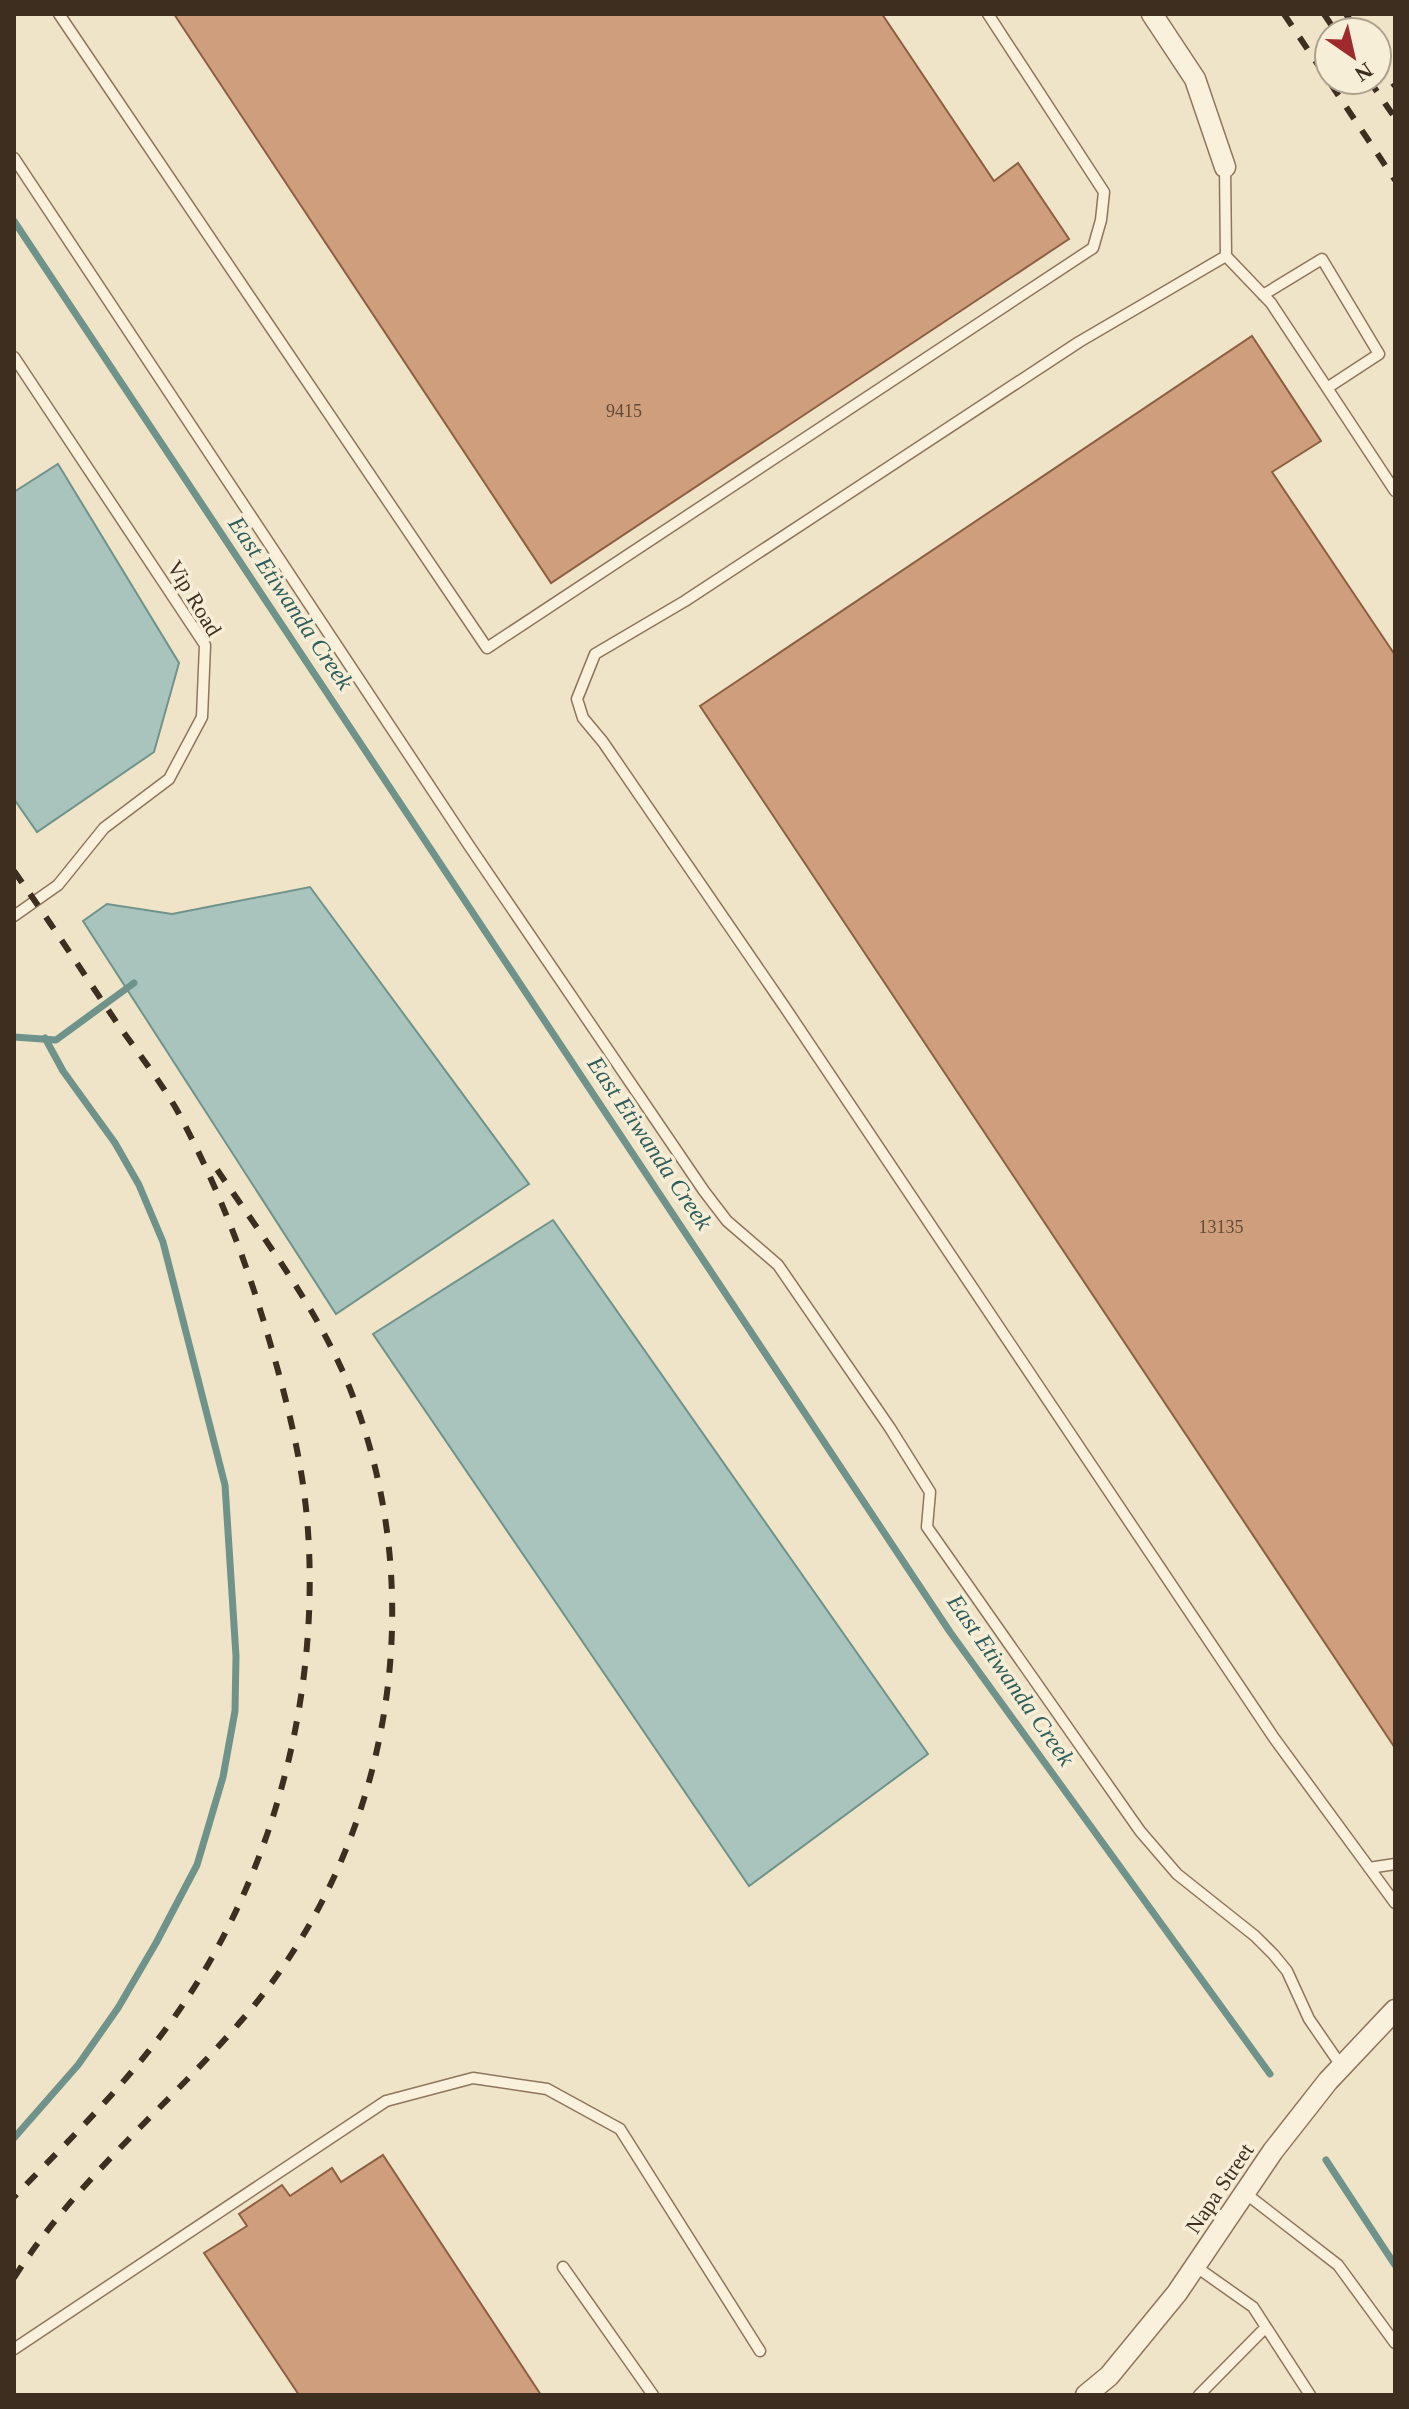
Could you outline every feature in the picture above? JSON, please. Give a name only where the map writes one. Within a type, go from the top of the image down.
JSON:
[{"type":"street","points":[[1152,14],[1195,79],[1225,167]]},
{"type":"street","name":"Napa Street","points":[[1086,2395],[1109,2376],[1177,2293],[1273,2151],[1335,2074],[1395,2010]]},
{"type":"lane","points":[[59,14],[487,648],[1093,248],[1101,220],[1104,192],[988,14]]},
{"type":"lane","points":[[14,158],[461,834],[704,1191],[727,1221],[778,1265],[890,1428],[930,1492],[927,1527],[1140,1831],[1177,1874],[1255,1936],[1287,1971],[1335,2074]]},
{"type":"lane","points":[[1225,167],[1226,256],[1263,295],[1395,491]]},
{"type":"lane","points":[[1226,256],[1079,342],[685,601],[595,654],[577,699],[583,718],[603,742],[784,1006],[1274,1738],[1395,1903]]},
{"type":"lane","points":[[1263,295],[1322,259],[1379,354],[1327,388]]},
{"type":"lane","name":"Vip Road","points":[[14,357],[205,645],[202,717],[169,779],[104,828],[58,885],[14,916]]},
{"type":"lane","points":[[1369,1868],[1395,1864]]},
{"type":"lane","points":[[14,2349],[386,2101],[473,2078],[547,2089],[620,2129],[760,2351]]},
{"type":"lane","points":[[1245,2193],[1338,2265],[1395,2343]]},
{"type":"lane","points":[[1195,2266],[1253,2307],[1310,2395]]},
{"type":"lane","points":[[563,2267],[653,2395]]},
{"type":"lane","points":[[1199,2395],[1266,2327]]},
{"type":"water","points":[[58,464],[179,663],[154,752],[37,832],[14,799],[14,492]]},
{"type":"water","points":[[310,887],[529,1184],[336,1314],[83,921],[107,904],[172,914]]},
{"type":"water","points":[[553,1220],[928,1754],[749,1886],[373,1334]]},
{"type":"building","points":[[174,14],[882,14],[994,181],[1018,163],[1069,239],[551,583]]},
{"type":"building","points":[[1252,336],[1321,441],[1272,472],[1395,655],[1395,1748],[700,706]]},
{"type":"building","points":[[383,2155],[541,2395],[299,2395],[204,2253],[247,2226],[239,2214],[282,2185],[290,2196],[332,2168],[341,2182]]},
{"type":"waterway","name":"East Etiwanda Creek","points":[[14,221],[950,1632],[1270,2074]]},
{"type":"waterway","points":[[14,1037],[56,1040],[134,983]]},
{"type":"waterway","points":[[14,2138],[78,2065],[118,2008],[197,1865],[223,1777],[235,1711],[236,1656],[225,1485],[163,1242],[139,1185],[115,1143],[63,1071],[45,1038]]},
{"type":"waterway","name":"East Etiwanda Creek","points":[[1326,2160],[1395,2265]]},
{"type":"railway","points":[[1284,14],[1395,180]]},
{"type":"railway","points":[[1380,96],[1395,118]]},
{"type":"railway","points":[[14,871],[171,1101],[226,1214],[263,1319],[292,1424],[308,1531],[310,1591],[306,1652],[286,1772],[247,1887],[190,1994],[151,2049],[14,2197]]},
{"type":"railway","points":[[14,2278],[68,2205],[252,2008],[301,1939],[340,1864],[368,1785],[386,1703],[392,1619],[387,1535],[371,1452],[343,1372],[330,1345],[283,1266],[214,1165]]}]
